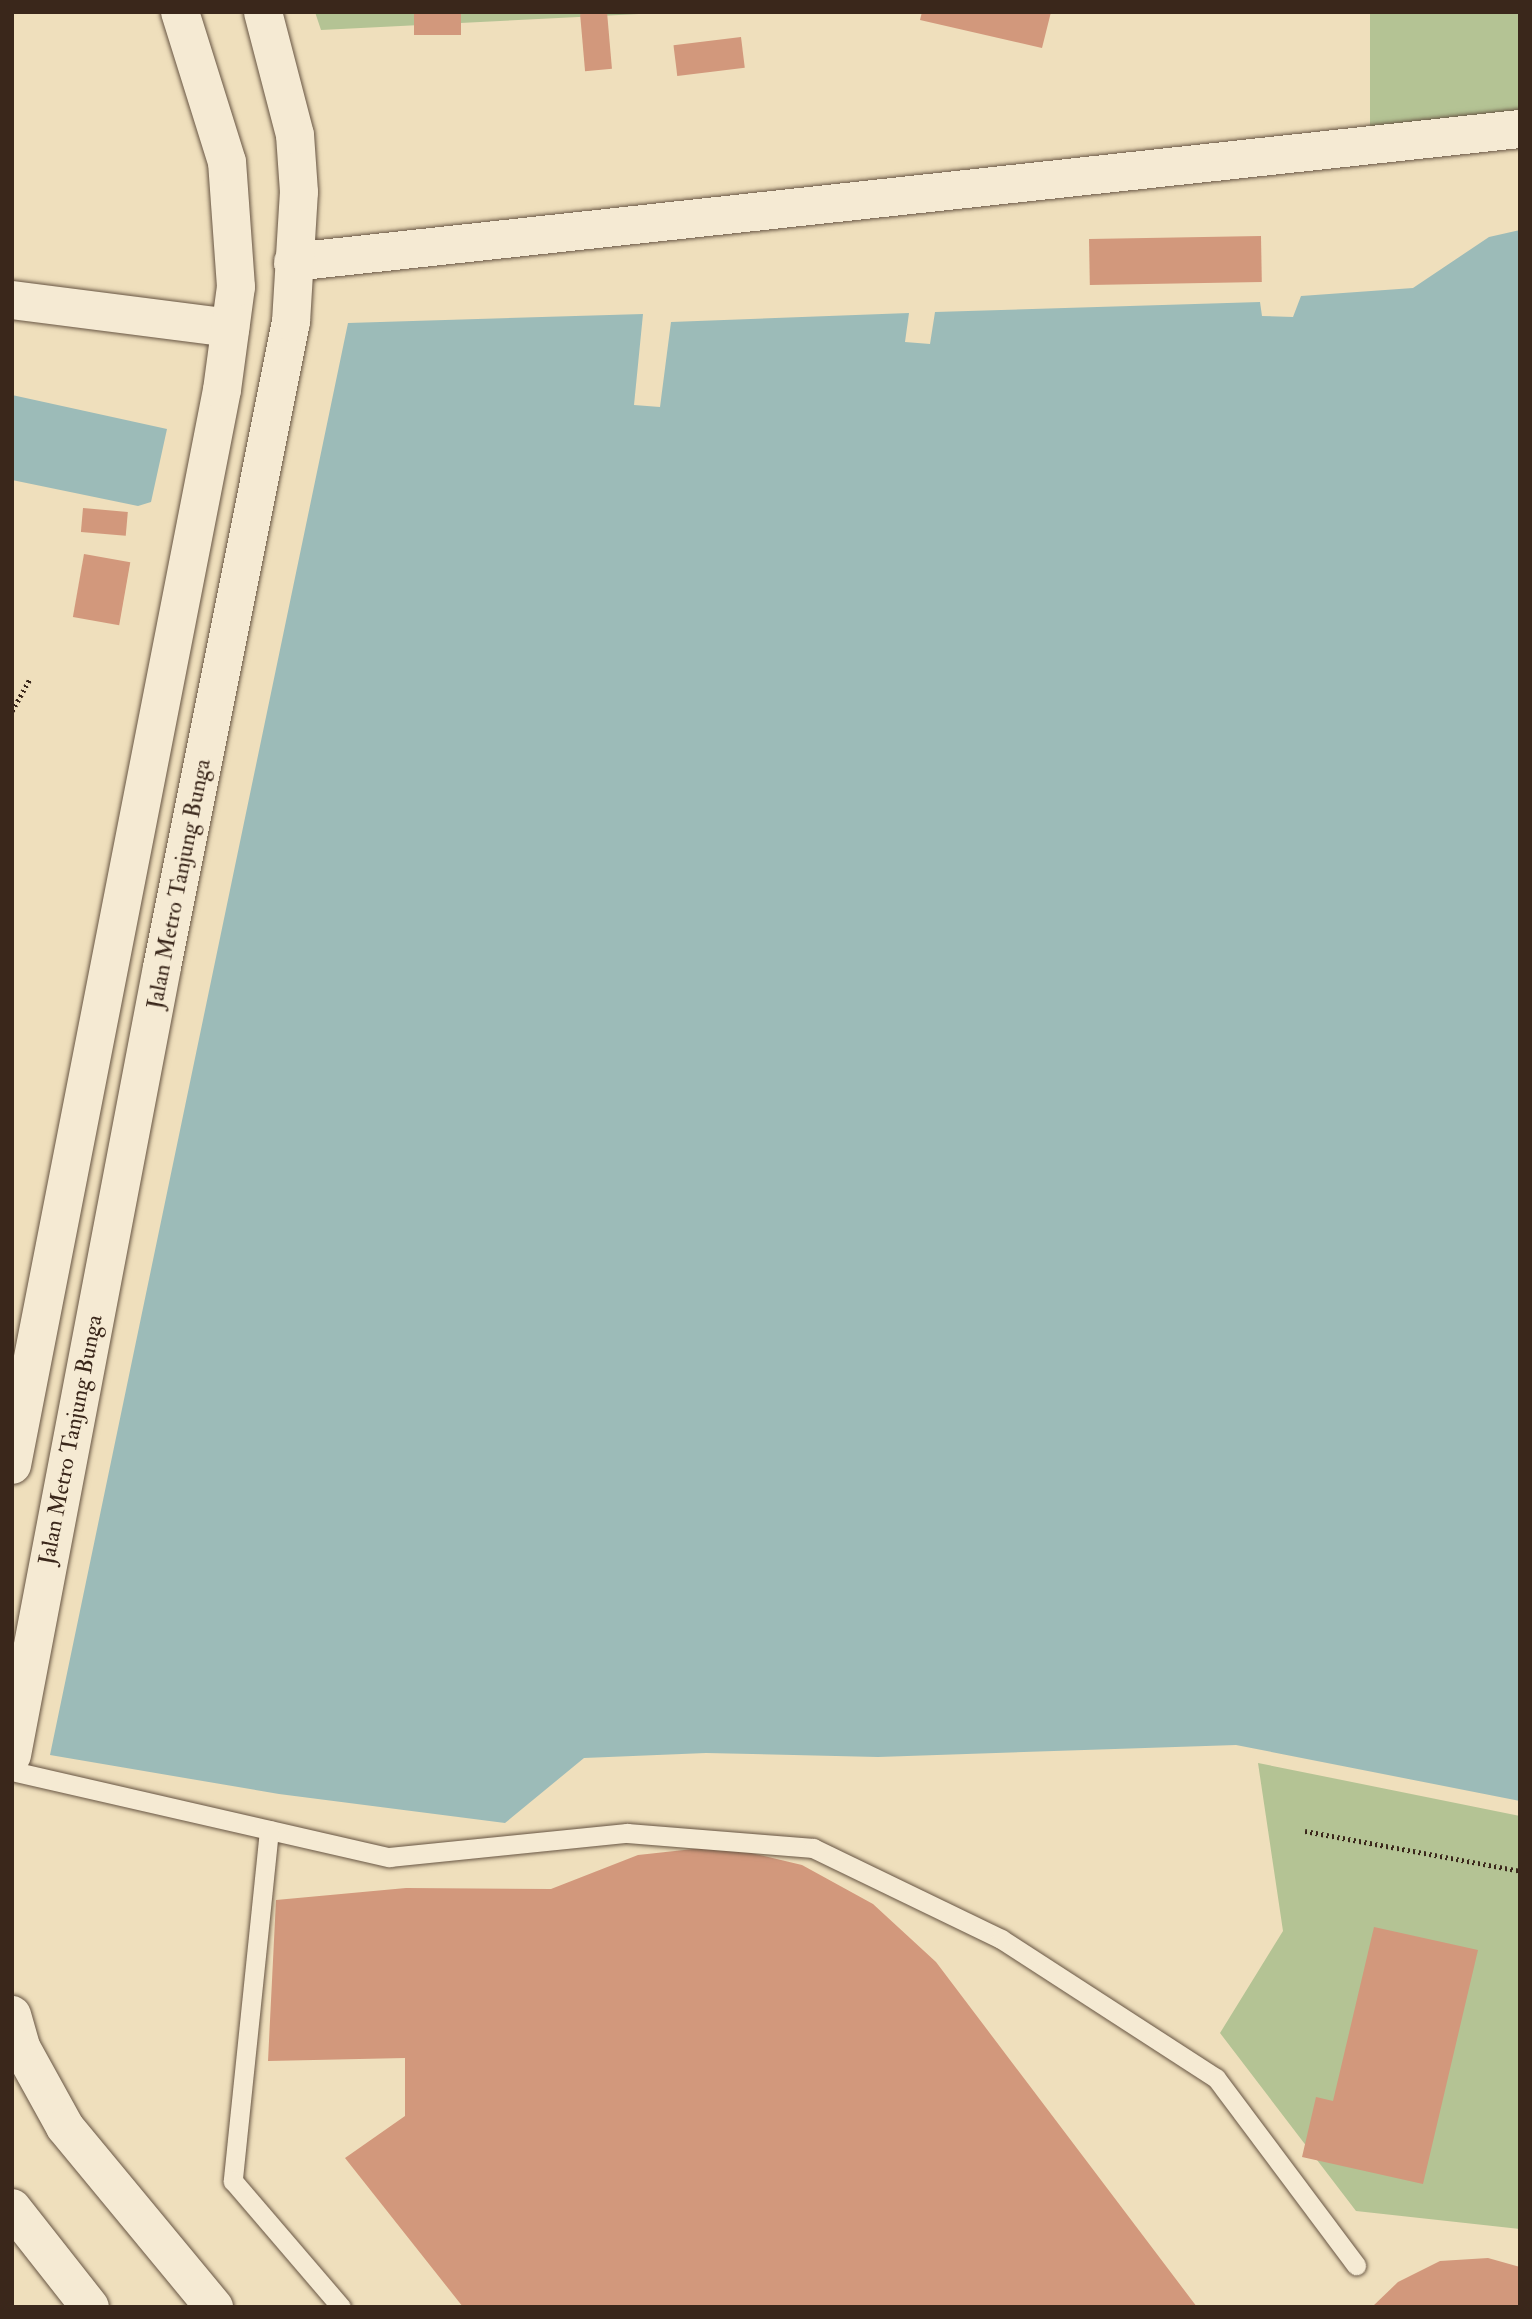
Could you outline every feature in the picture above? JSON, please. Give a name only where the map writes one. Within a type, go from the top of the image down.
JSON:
[{"type":"main road","points":[[12,1465],[230,328],[235,243],[227,162],[180,12]]},
{"type":"main road","name":"Jalan Metro Tanjung Bunga","points":[[12,1755],[162,967],[284,370],[299,192],[295,135],[263,12]]},
{"type":"main road","points":[[293,262],[1520,129]]},
{"type":"main road","points":[[12,300],[230,328]]},
{"type":"main road","points":[[12,2015],[22,2049],[65,2127],[214,2307]]},
{"type":"main road","points":[[12,2208],[90,2307]]},
{"type":"lane","points":[[12,1772],[389,1857],[627,1833],[813,1848],[1001,1939],[1216,2078],[1356,2265]]},
{"type":"lane","points":[[269,1830],[233,2181],[341,2307]]},
{"type":"path","points":[[12,710],[30,679]]},
{"type":"path","points":[[1305,1831],[1520,1871]]},
{"type":"green space","points":[[315,12],[679,12],[321,30]]},
{"type":"green space","points":[[1370,12],[1520,12],[1520,129],[1370,129]]},
{"type":"green space","points":[[1258,1763],[1520,1816],[1520,2229],[1356,2211],[1220,2033],[1283,1931]]},
{"type":"water","points":[[1520,230],[1520,1801],[1236,1745],[878,1757],[706,1753],[584,1758],[505,1823],[279,1794],[50,1755],[348,323],[643,314],[634,405],[660,407],[671,322],[909,313],[905,342],[930,344],[935,312],[1260,302],[1262,316],[1293,317],[1301,296],[1413,288],[1489,237]]},
{"type":"water","points":[[12,395],[167,429],[151,502],[138,506],[12,480]]},
{"type":"building","points":[[414,12],[461,12],[461,35],[414,35]]},
{"type":"building","points":[[607,12],[612,69],[585,71],[580,14]]},
{"type":"building","points":[[922,12],[1051,12],[1042,48],[920,20]]},
{"type":"building","points":[[741,37],[745,68],[677,76],[674,45]]},
{"type":"building","points":[[1261,236],[1262,282],[1090,285],[1089,239]]},
{"type":"building","points":[[83,508],[128,512],[126,536],[81,532]]},
{"type":"building","points":[[84,554],[130,562],[119,625],[73,617]]},
{"type":"building","points":[[721,1846],[802,1865],[873,1904],[936,1962],[1197,2307],[463,2307],[345,2158],[405,2116],[405,2058],[268,2061],[276,1900],[406,1888],[551,1889],[638,1855]]},
{"type":"building","points":[[1374,1927],[1478,1950],[1423,2184],[1302,2157],[1316,2097],[1333,2101]]},
{"type":"building","points":[[1488,2258],[1520,2267],[1520,2307],[1372,2307],[1398,2282],[1440,2261]]}]
